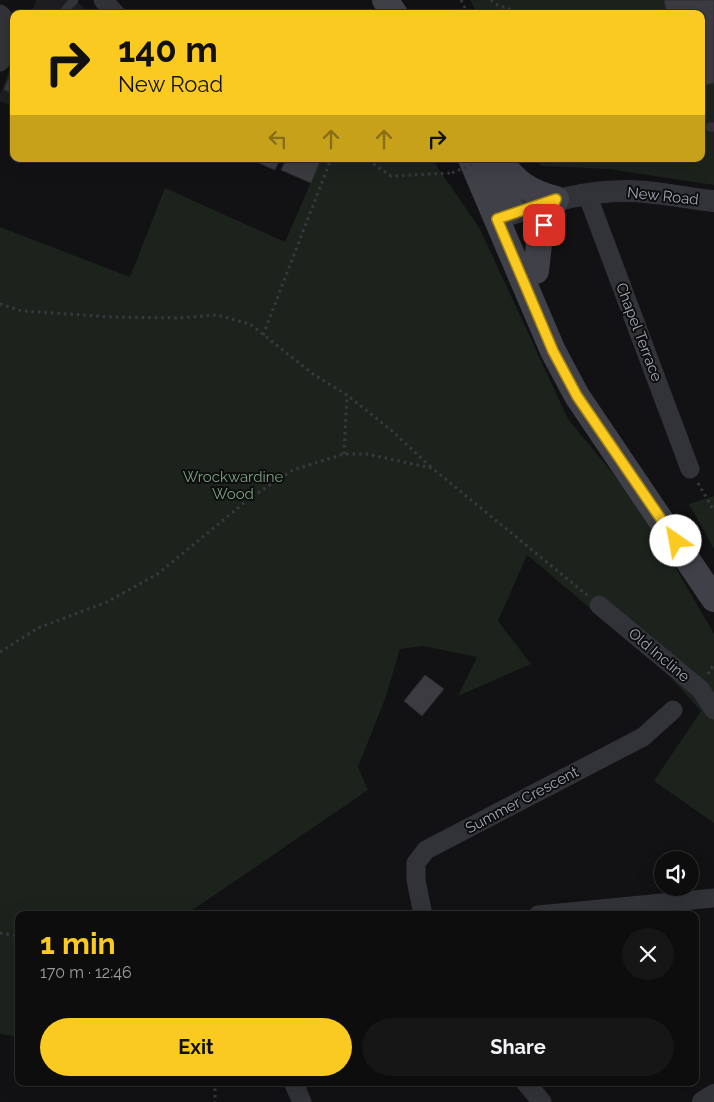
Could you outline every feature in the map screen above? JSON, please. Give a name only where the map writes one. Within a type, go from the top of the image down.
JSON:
[{"type":"main road","points":[[385,0],[393,10]]},
{"type":"main road","points":[[493,162],[505,216],[553,351],[577,396],[714,599]]},
{"type":"main road","points":[[501,162],[522,186],[535,194],[556,199],[540,235],[536,271]]},
{"type":"main road","points":[[461,166],[505,216],[536,271],[560,328],[582,372],[714,573]]},
{"type":"street","points":[[102,0],[112,10]]},
{"type":"street","points":[[0,14],[3,17],[7,38],[0,62]]},
{"type":"street","name":"New Road","points":[[505,216],[556,199],[587,194],[645,192],[714,201]]},
{"type":"street","name":"Chapel Terrace","points":[[587,194],[690,469]]},
{"type":"street","name":"Old Incline","points":[[599,605],[700,689],[714,710]]},
{"type":"street","name":"Summer Crescent","points":[[422,911],[416,880],[416,863],[426,850],[643,737],[673,710]]},
{"type":"street","points":[[579,911],[714,898]]},
{"type":"street","points":[[295,1086],[302,1102]]},
{"type":"street","points":[[528,1086],[542,1102]]},
{"type":"street","points":[[703,1102],[714,1095]]},
{"type":"lane","points":[[65,10],[74,0]]},
{"type":"path","points":[[491,0],[495,4],[511,10]]},
{"type":"path","points":[[263,335],[331,162]]},
{"type":"path","points":[[372,162],[391,176],[461,166],[474,162]]},
{"type":"path","points":[[0,304],[22,311],[112,317],[179,318],[217,315],[250,324],[313,374],[347,395],[391,430],[432,468],[599,605]]},
{"type":"path","points":[[344,454],[347,395]]},
{"type":"path","points":[[0,652],[38,628],[107,602],[159,573],[250,498],[293,470],[344,454],[367,454],[432,468]]},
{"type":"path","points":[[690,469],[714,511]]},
{"type":"path","points":[[0,933],[15,935]]},
{"type":"path","points":[[215,1086],[215,1102]]},
{"type":"shaded area","points":[[36,0],[75,0],[86,10],[32,10]]},
{"type":"shaded area","points":[[10,68],[10,105],[0,101],[0,94]]},
{"type":"green space","points":[[470,0],[714,0],[714,185],[609,169],[541,166],[538,162],[705,162],[705,10],[475,10]]},
{"type":"green space","name":"Wrockwardine Wood","points":[[320,162],[434,162],[480,229],[568,419],[641,508],[714,634],[714,823],[654,781],[701,711],[666,672],[527,555],[498,621],[531,664],[458,696],[477,657],[423,646],[400,649],[385,699],[358,767],[368,790],[189,911],[15,911],[15,1036],[0,1034],[0,227],[130,277],[165,188],[285,242]]},
{"type":"green space","points":[[714,496],[714,549],[689,504]]},
{"type":"building","points":[[664,0],[714,0],[714,83],[705,85],[705,10],[662,10],[666,9]]},
{"type":"building","points":[[10,74],[10,92],[4,90]]},
{"type":"building","points":[[256,162],[279,162],[275,170]]},
{"type":"building","points":[[285,162],[320,162],[311,183],[281,170]]},
{"type":"building","points":[[425,675],[444,689],[422,716],[404,701]]},
{"type":"route","points":[[544,225],[556,199],[497,219],[553,351],[577,396],[676,541]]}]
